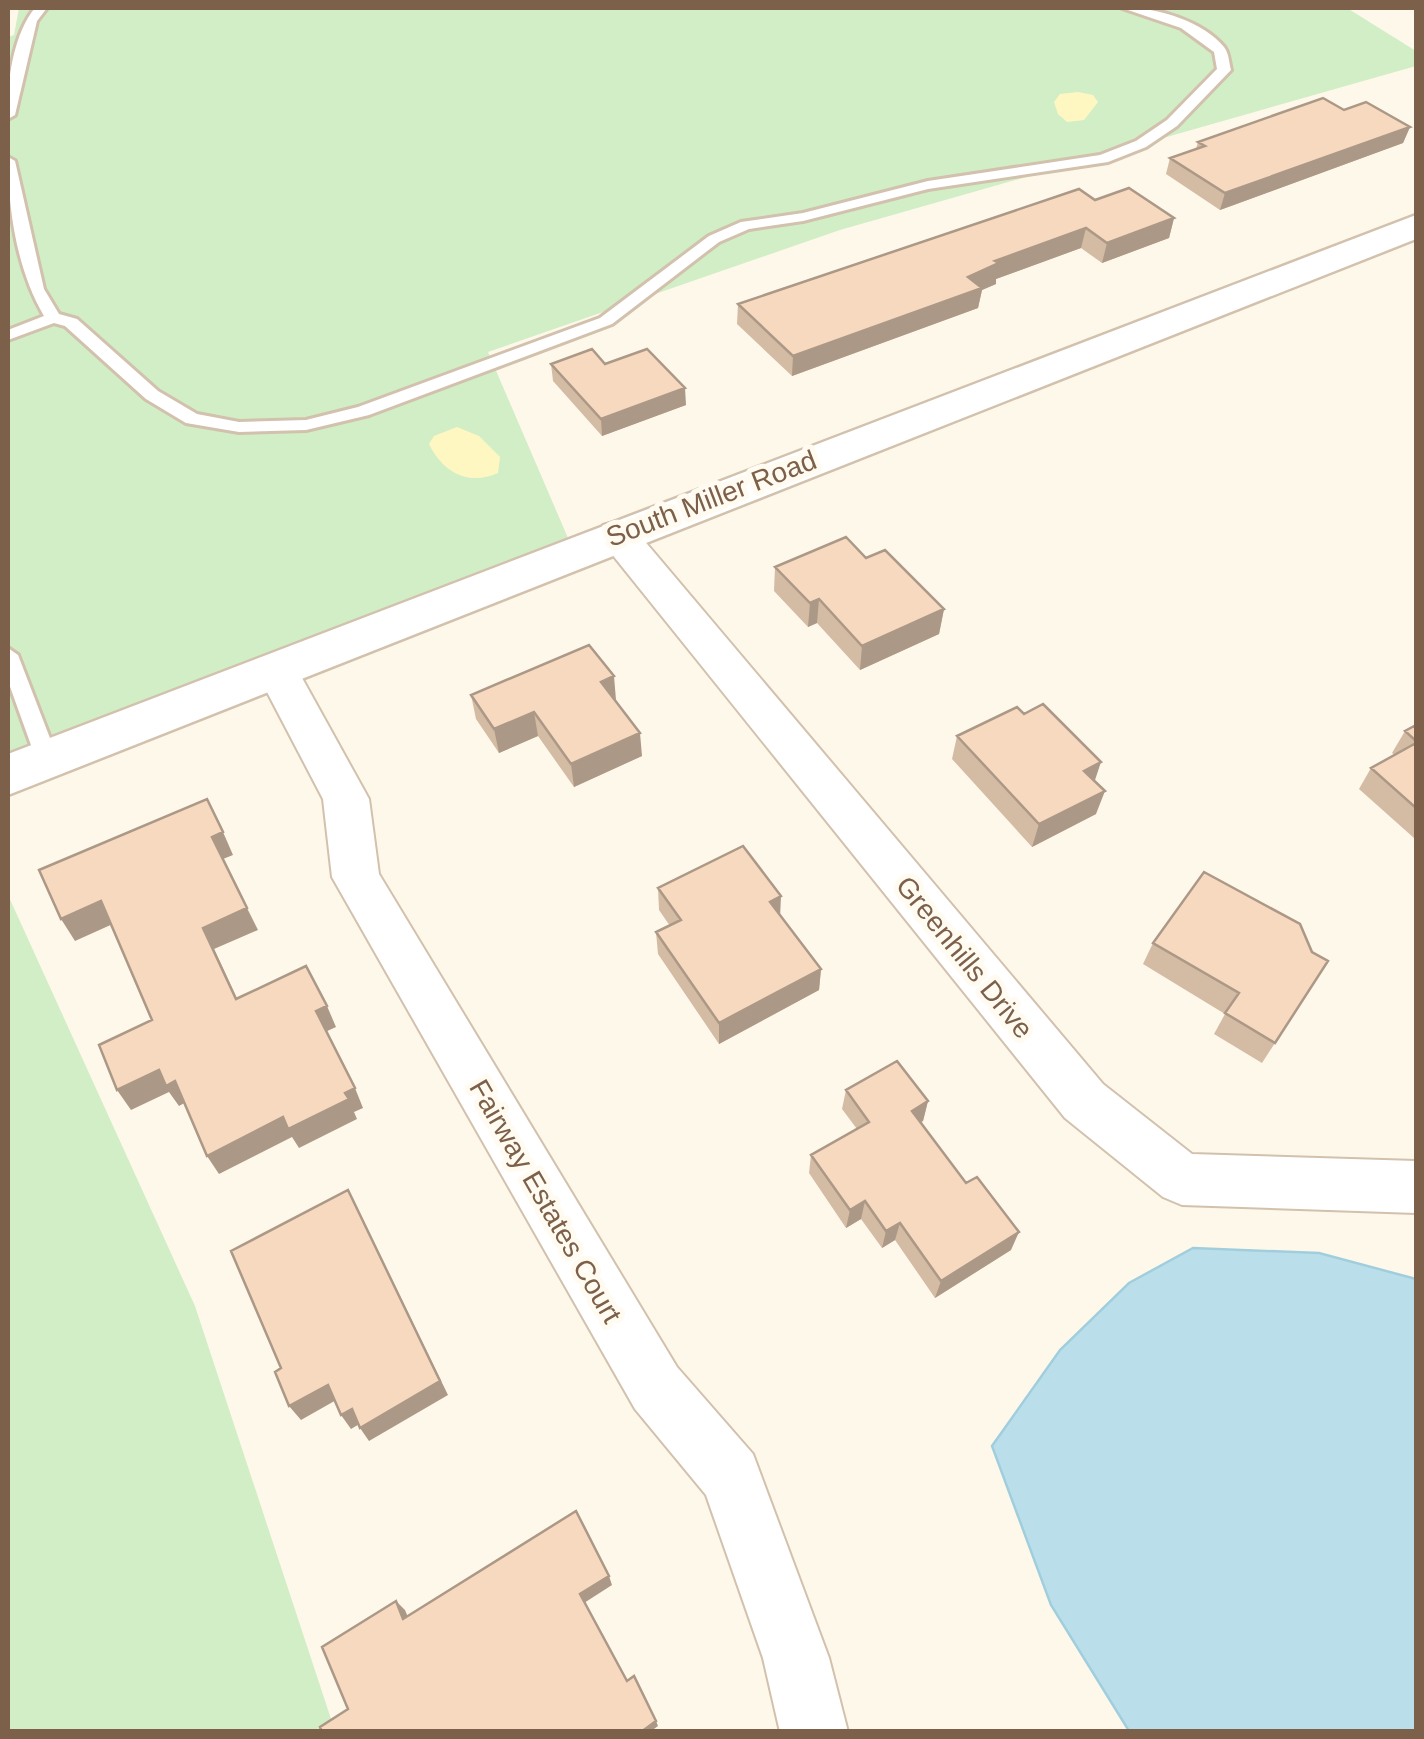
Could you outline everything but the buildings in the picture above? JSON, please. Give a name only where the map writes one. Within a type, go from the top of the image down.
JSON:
[{"type":"street","name":"South Miller Road","points":[[27,767],[1416,226]]},
{"type":"street","name":"Greenhills Drive","points":[[617,534],[1098,1112],[1182,1180],[1416,1187]]},
{"type":"street","name":"Fairway Estates Court","points":[[276,670],[346,800],[356,877],[656,1388],[732,1476],[796,1658],[814,1732]]},
{"type":"lane","points":[[8,115],[18,89],[31,20],[41,8]]},
{"type":"lane","points":[[8,335],[53,318],[70,322],[152,395],[192,419],[239,427],[306,425],[364,411],[606,321],[714,238],[746,224],[804,217],[959,179],[1056,169],[1103,159],[1141,144],[1172,123],[1224,70],[1220,50],[1186,26],[1128,8]]},
{"type":"lane","points":[[8,161],[36,289],[53,318]]},
{"type":"lane","points":[[8,654],[27,767]]},
{"type":"green space","points":[[19,8],[1347,8],[1416,51],[1416,66],[840,230],[488,352],[568,538],[8,757],[8,37],[14,35]]},
{"type":"green space","points":[[8,895],[195,1306],[335,1731],[8,1731]]},
{"type":"sand","points":[[1060,94],[1093,95],[1098,102],[1084,120],[1067,122],[1058,114],[1054,102]]},
{"type":"sand","points":[[457,427],[479,436],[500,457],[498,473],[467,477],[442,463],[429,444],[434,436]]},
{"type":"water","points":[[1193,1248],[1319,1253],[1416,1279],[1416,1731],[1129,1731],[1051,1605],[992,1446],[1060,1350],[1129,1283]]}]
